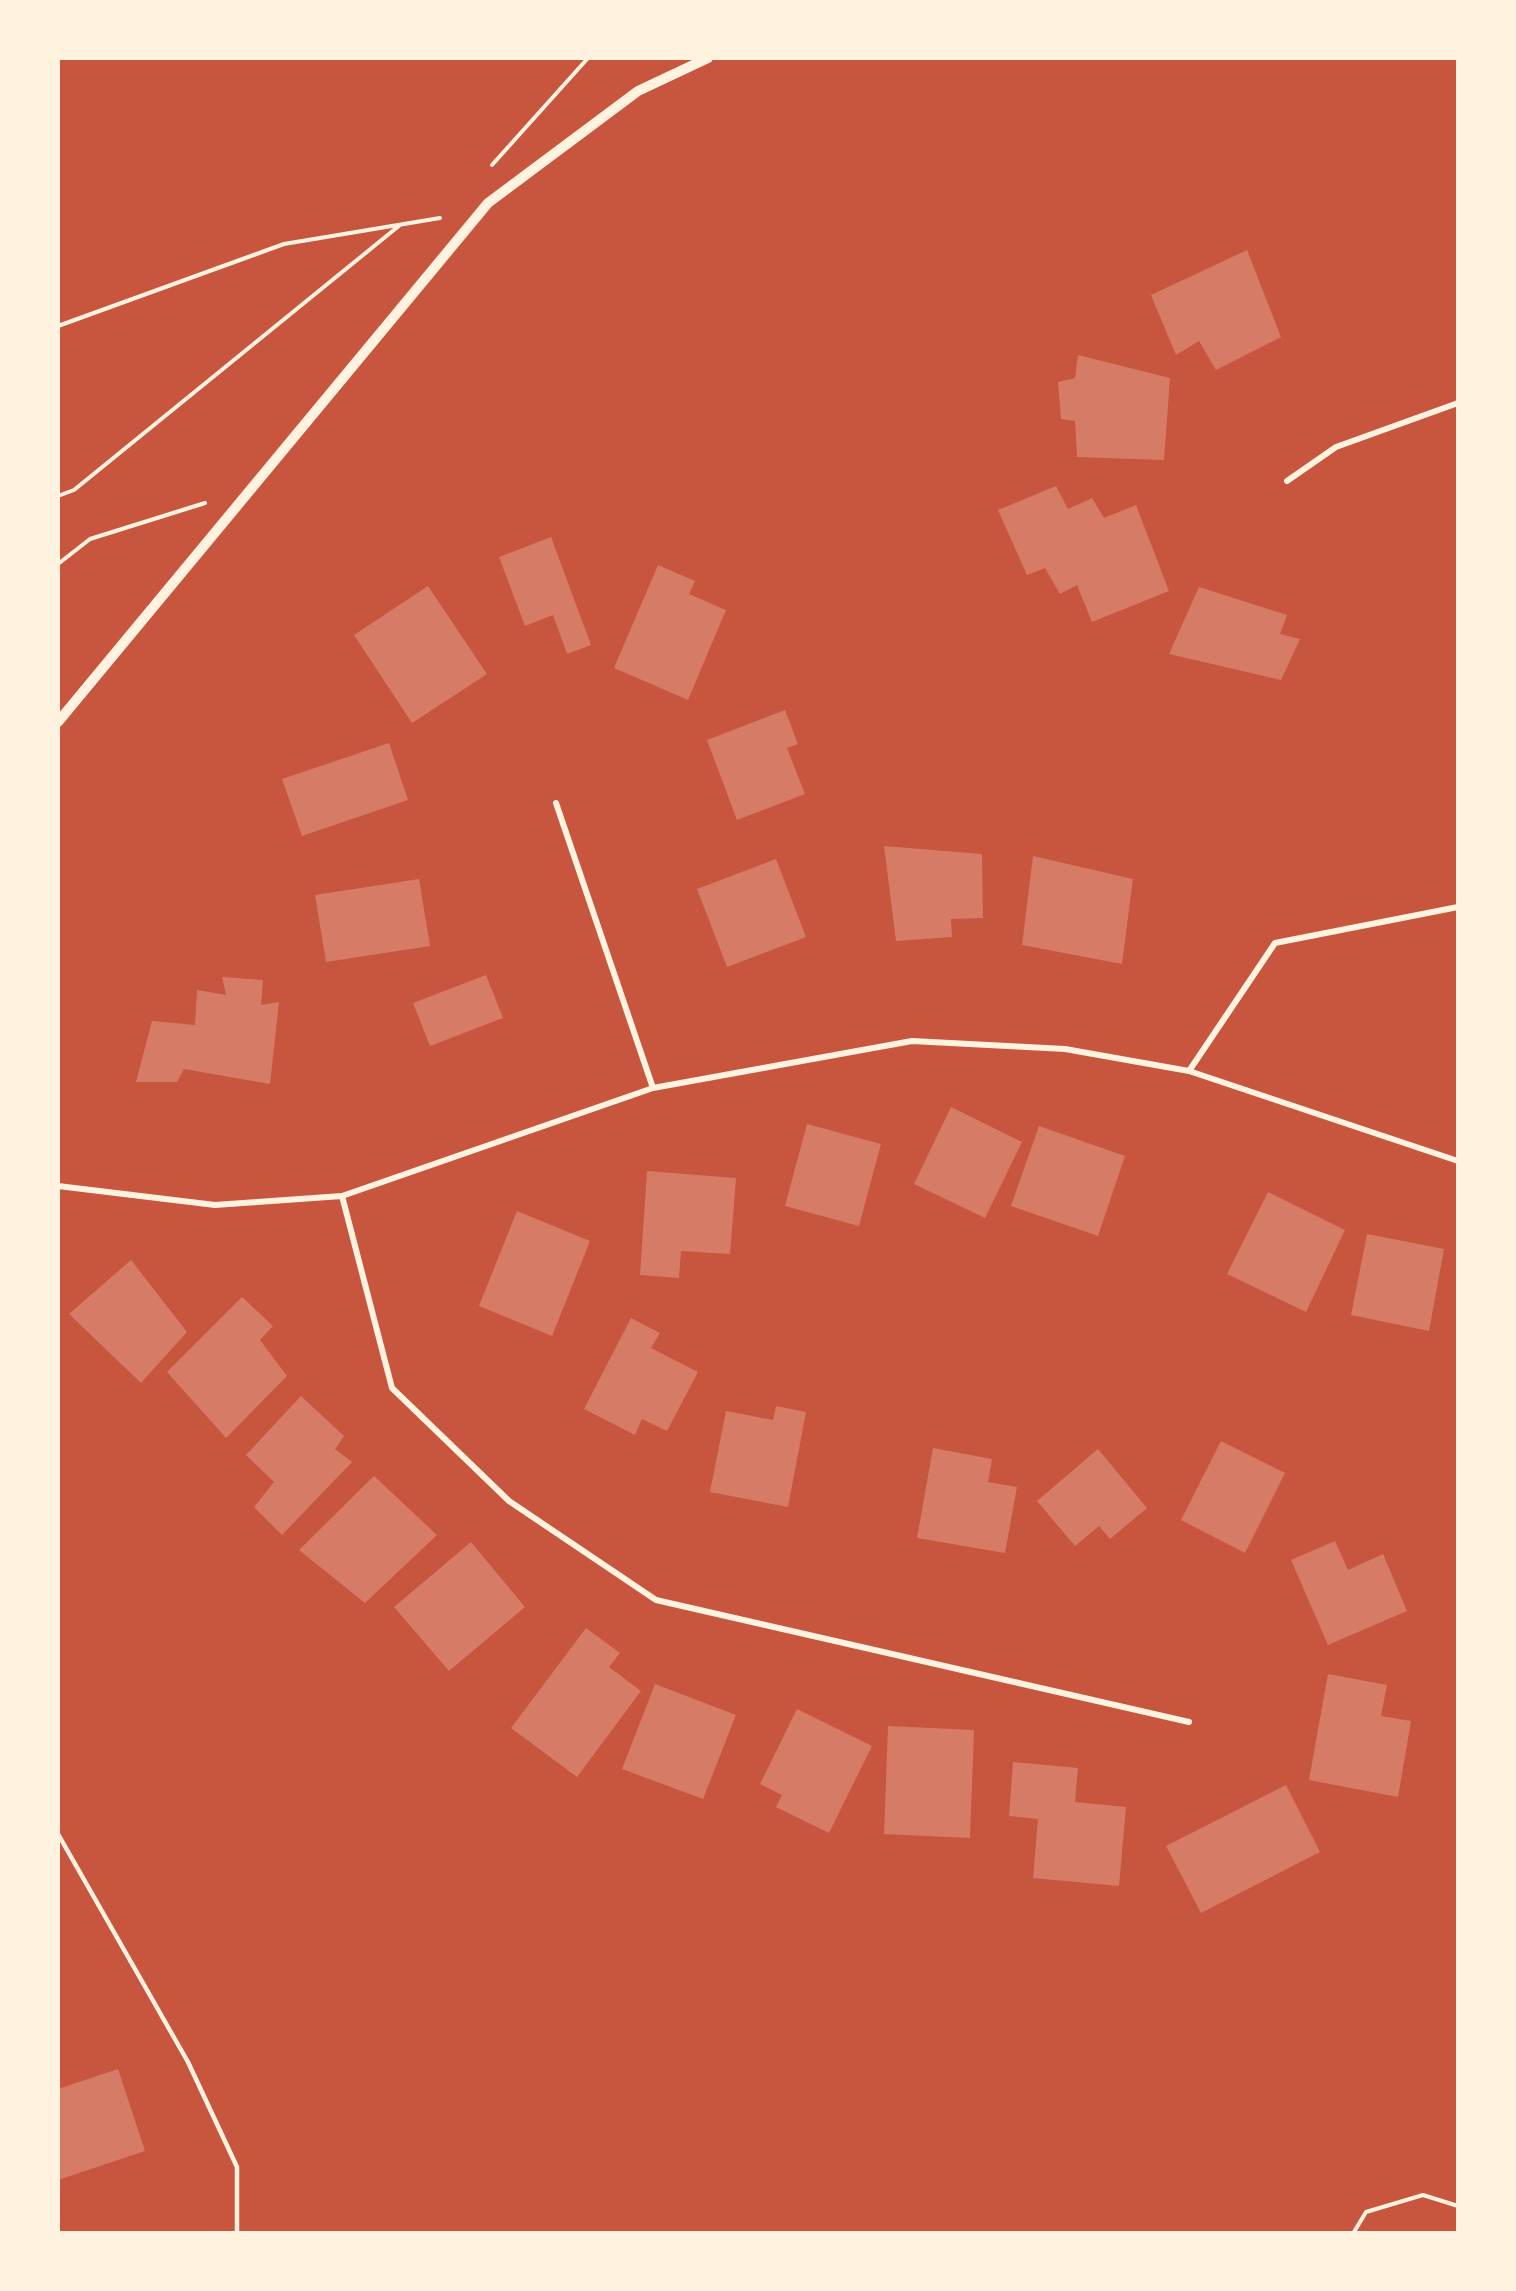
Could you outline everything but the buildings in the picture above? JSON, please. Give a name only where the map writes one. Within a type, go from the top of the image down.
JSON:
[{"type":"street","points":[[58,722],[488,203],[639,91],[708,58]]},
{"type":"street","points":[[1287,482],[1336,447],[1458,403]]},
{"type":"street","points":[[556,803],[653,1088]]},
{"type":"street","points":[[1189,1071],[1275,943],[1458,907]]},
{"type":"street","points":[[58,1186],[215,1205],[342,1196],[653,1088],[912,1041],[1065,1049],[1189,1071],[1458,1161]]},
{"type":"street","points":[[342,1196],[392,1388],[509,1501],[656,1600],[1190,1722]]},
{"type":"lane","points":[[58,1834],[188,2062],[237,2167],[237,2232]]},
{"type":"path","points":[[484,173],[588,58]]},
{"type":"path","points":[[58,326],[284,244],[444,217]]},
{"type":"path","points":[[58,496],[74,490],[401,225]]},
{"type":"path","points":[[58,564],[90,539],[208,502]]},
{"type":"path","points":[[1354,2232],[1366,2212],[1423,2195],[1458,2206]]}]
